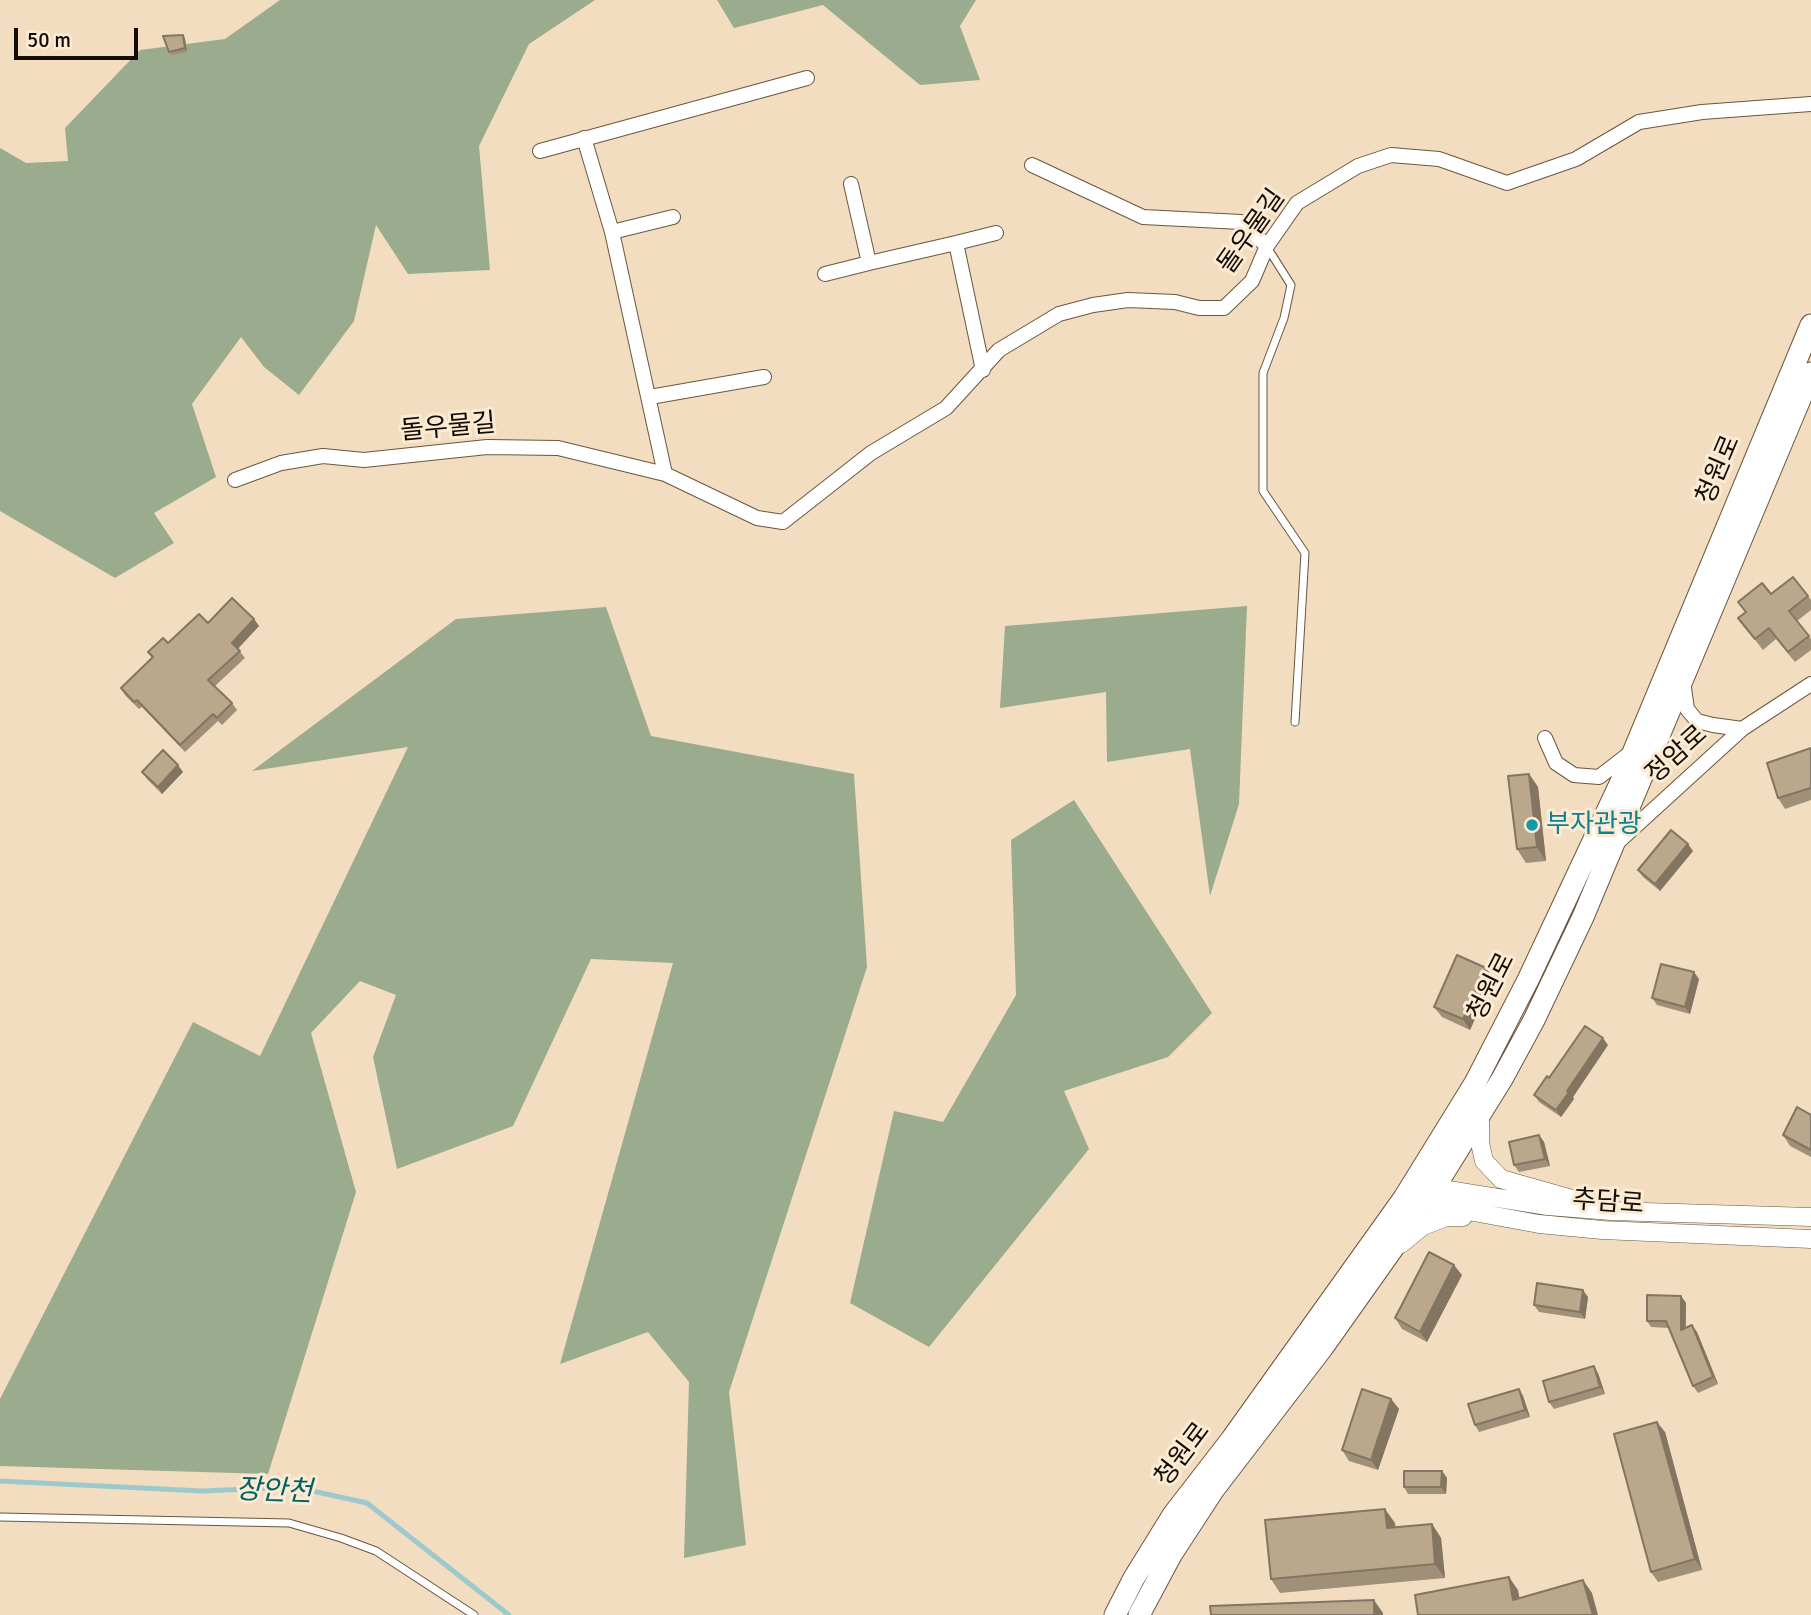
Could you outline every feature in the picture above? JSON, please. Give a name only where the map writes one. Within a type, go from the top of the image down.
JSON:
[{"type":"main road","name":"청원로","points":[[1115,1615],[1134,1578],[1173,1515],[1231,1440],[1408,1191],[1475,1083],[1528,980],[1634,750],[1811,325]]},
{"type":"main road","name":"청원로","points":[[1139,1615],[1171,1555],[1214,1489],[1430,1196],[1534,1020],[1583,917],[1811,373]]},
{"type":"street","points":[[540,151],[807,78]]},
{"type":"street","name":"돌우물길","points":[[235,480],[281,464],[323,456],[364,460],[487,447],[558,448],[665,474],[757,518],[783,522],[871,453],[946,408],[999,350],[1059,314],[1093,304],[1128,300],[1224,308],[1252,281],[1267,246],[1297,203],[1358,166],[1391,155],[1439,159],[1507,183],[1576,159],[1639,122],[1702,112],[1811,104]]},
{"type":"street","points":[[584,138],[612,232],[665,474]]},
{"type":"street","points":[[1032,165],[1143,217],[1241,222],[1267,246]]},
{"type":"street","points":[[851,184],[869,263]]},
{"type":"street","points":[[612,232],[673,217]]},
{"type":"street","points":[[824,274],[996,233]]},
{"type":"street","points":[[956,243],[983,370]]},
{"type":"street","points":[[650,397],[764,377]]},
{"type":"street","points":[[1682,678],[1687,709],[1697,720],[1713,726],[1742,729]]},
{"type":"street","name":"정암로","points":[[1580,866],[1609,850],[1742,729],[1811,684]]},
{"type":"street","points":[[1545,738],[1556,763],[1574,775],[1599,777],[1634,750]]},
{"type":"street","points":[[1480,1113],[1480,1143],[1484,1161],[1501,1179],[1616,1212]]},
{"type":"street","name":"추담로","points":[[1408,1191],[1499,1218],[1602,1230],[1811,1239]]},
{"type":"street","name":"추담로","points":[[1430,1196],[1616,1212],[1811,1217]]},
{"type":"street","points":[[1390,1253],[1423,1226],[1446,1217],[1499,1218]]},
{"type":"lane","points":[[1267,246],[1291,285],[1284,318],[1263,373],[1263,491],[1304,553],[1295,722]]},
{"type":"lane","points":[[0,1517],[289,1523],[376,1551],[474,1615]]},
{"type":"green space","points":[[280,0],[595,0],[529,44],[479,146],[490,270],[408,274],[376,225],[354,321],[299,395],[264,367],[241,337],[192,404],[216,477],[154,513],[174,543],[115,578],[0,511],[0,148],[26,163],[68,161],[65,128],[140,50],[225,39]]},
{"type":"green space","points":[[717,0],[976,0],[960,26],[980,80],[920,85],[823,5],[734,28]]},
{"type":"green space","points":[[1247,606],[1239,804],[1210,896],[1190,749],[1107,762],[1106,692],[1000,708],[1005,626]]},
{"type":"green space","points":[[606,607],[651,736],[854,774],[867,967],[729,1392],[746,1545],[684,1558],[689,1382],[648,1332],[560,1364],[673,963],[591,959],[513,1126],[397,1169],[373,1057],[396,995],[360,981],[311,1033],[356,1192],[268,1474],[0,1466],[0,1399],[193,1022],[260,1056],[408,747],[252,771],[456,619]]},
{"type":"green space","points":[[1074,800],[1212,1013],[1168,1057],[1064,1091],[1089,1149],[929,1347],[850,1303],[894,1111],[943,1122],[1016,995],[1011,840]]},
{"type":"building","points":[[183,35],[185,48],[169,52],[163,36]]},
{"type":"building","points":[[1793,577],[1808,596],[1789,611],[1809,636],[1788,652],[1769,628],[1755,639],[1738,618],[1746,612],[1738,602],[1762,583],[1771,594]]},
{"type":"building","points":[[232,598],[254,619],[232,643],[240,651],[208,680],[232,703],[217,718],[213,714],[180,745],[137,700],[134,702],[121,688],[153,657],[148,652],[163,638],[168,643],[199,614],[208,623]]},
{"type":"building","points":[[1811,748],[1811,788],[1778,798],[1767,763]]},
{"type":"building","points":[[163,750],[178,765],[158,787],[142,772]]},
{"type":"building","points":[[1529,774],[1537,847],[1517,849],[1508,776]]},
{"type":"building","points":[[1671,830],[1688,844],[1655,884],[1638,870]]},
{"type":"building","points":[[1457,955],[1486,968],[1463,1019],[1434,1007]]},
{"type":"building","points":[[1661,964],[1694,972],[1685,1007],[1652,998]]},
{"type":"building","points":[[1585,1026],[1603,1038],[1556,1110],[1534,1095]]},
{"type":"building","points":[[1797,1107],[1811,1115],[1811,1150],[1783,1135]]},
{"type":"building","points":[[1539,1135],[1545,1159],[1514,1165],[1509,1142]]},
{"type":"building","points":[[1429,1252],[1454,1265],[1420,1332],[1395,1318]]},
{"type":"building","points":[[1537,1283],[1583,1290],[1580,1312],[1534,1305]]},
{"type":"building","points":[[1647,1295],[1681,1296],[1681,1330],[1692,1325],[1713,1377],[1693,1386],[1666,1321],[1647,1321]]},
{"type":"building","points":[[1594,1366],[1600,1387],[1549,1402],[1543,1381]]},
{"type":"building","points":[[1362,1389],[1391,1399],[1371,1460],[1342,1450]]},
{"type":"building","points":[[1519,1389],[1525,1410],[1475,1425],[1468,1404]]},
{"type":"building","points":[[1657,1422],[1695,1559],[1651,1572],[1614,1434]]},
{"type":"building","points":[[1404,1471],[1442,1471],[1441,1487],[1404,1487]]},
{"type":"building","points":[[1385,1509],[1387,1528],[1432,1524],[1435,1564],[1271,1579],[1265,1520]]},
{"type":"building","points":[[1509,1577],[1513,1600],[1583,1580],[1593,1615],[1418,1615],[1415,1595]]},
{"type":"building","points":[[1374,1600],[1374,1615],[1211,1615],[1210,1606]]},
{"type":"waterway","name":"장안천","points":[[0,1481],[202,1491],[294,1487],[367,1503],[509,1615]]},
{"type":"place","name":"부자관광","points":[[1532,825]]}]
